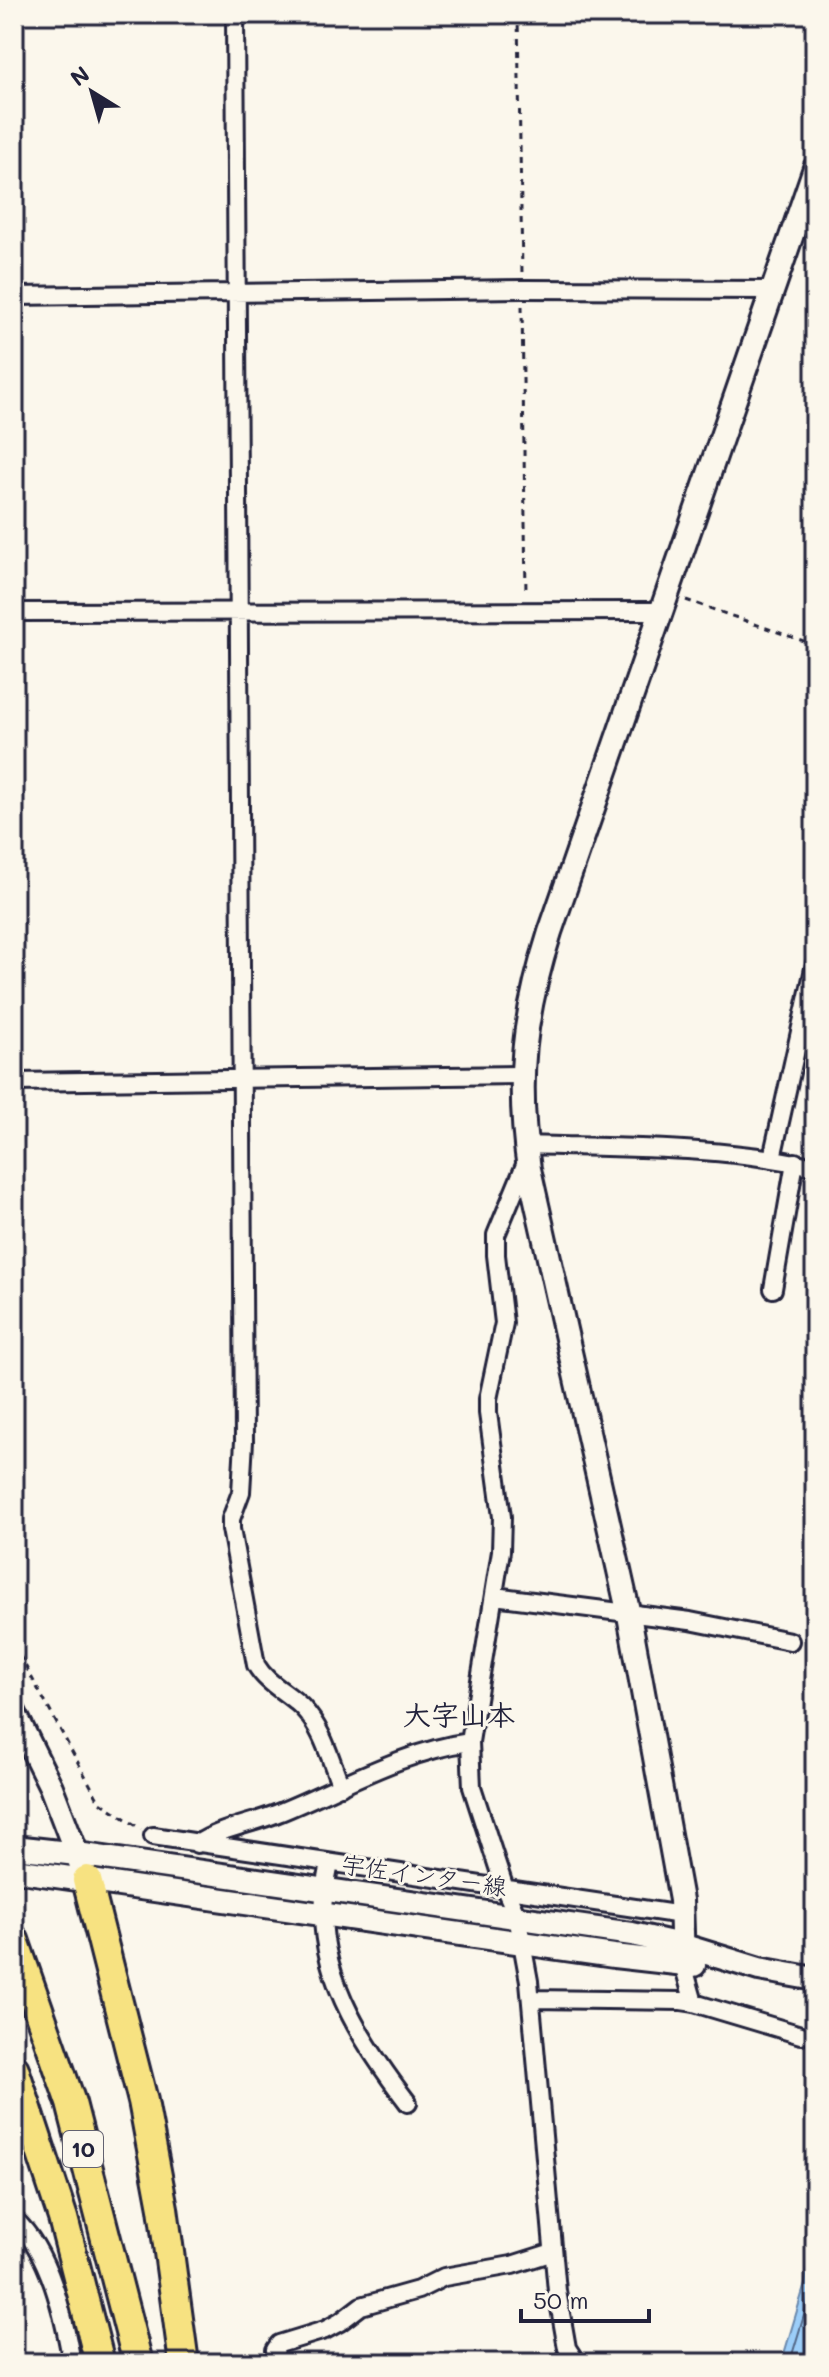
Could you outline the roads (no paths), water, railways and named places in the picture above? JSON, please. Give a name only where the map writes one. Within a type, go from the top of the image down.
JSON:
[{"type":"highway","points":[[82,1867],[143,2101],[163,2208],[184,2363]]},
{"type":"highway","name":"10","points":[[14,1940],[71,2103],[138,2363]]},
{"type":"highway","points":[[14,2069],[63,2218],[100,2363]]},
{"type":"street","points":[[235,14],[244,1441],[241,1492],[231,1519],[231,1529],[256,1665],[260,1674],[293,1699],[313,1720],[341,1786]]},
{"type":"street","points":[[694,2003],[682,1954],[682,1915],[629,1615],[526,1152],[522,1075],[525,1031],[538,972],[815,168]]},
{"type":"street","points":[[14,296],[522,289],[773,290]]},
{"type":"street","points":[[14,612],[526,611],[665,602]]},
{"type":"street","points":[[772,1158],[815,964]]},
{"type":"street","points":[[14,1082],[522,1075]]},
{"type":"street","points":[[526,1152],[654,1149],[772,1158],[815,1167]]},
{"type":"street","points":[[526,1152],[500,1221],[495,1244],[505,1313],[488,1399],[503,1530],[470,1742],[472,1787],[505,1889],[517,1916],[532,1999],[553,2252],[567,2348],[577,2363]]},
{"type":"street","points":[[773,1289],[795,1162]]},
{"type":"street","points":[[494,1596],[726,1627],[790,1641]]},
{"type":"street","points":[[14,1712],[51,1787],[82,1867]]},
{"type":"street","points":[[197,1844],[209,1836],[262,1820],[412,1757],[470,1742]]},
{"type":"street","points":[[153,1836],[682,1915]]},
{"type":"street","name":"宇佐インター線","points":[[14,1847],[82,1867],[323,1912],[521,1942],[682,1954],[809,1978]]},
{"type":"street","points":[[330,1863],[323,1912],[328,1961],[345,2007],[408,2103]]},
{"type":"street","name":"宇佐インター線","points":[[14,1870],[82,1867],[325,1889],[632,1934],[682,1954]]},
{"type":"street","points":[[532,1999],[694,2003],[801,2035]]},
{"type":"street","points":[[14,2219],[43,2259],[67,2333],[72,2363]]},
{"type":"street","points":[[276,2363],[275,2350],[279,2344],[325,2330],[361,2306],[418,2290],[444,2277],[512,2265],[553,2252]]},
{"type":"water","points":[[815,2202],[815,2363],[784,2363],[805,2284]]},
{"type":"district","name":"大字山本","points":[[459,1715]]}]
